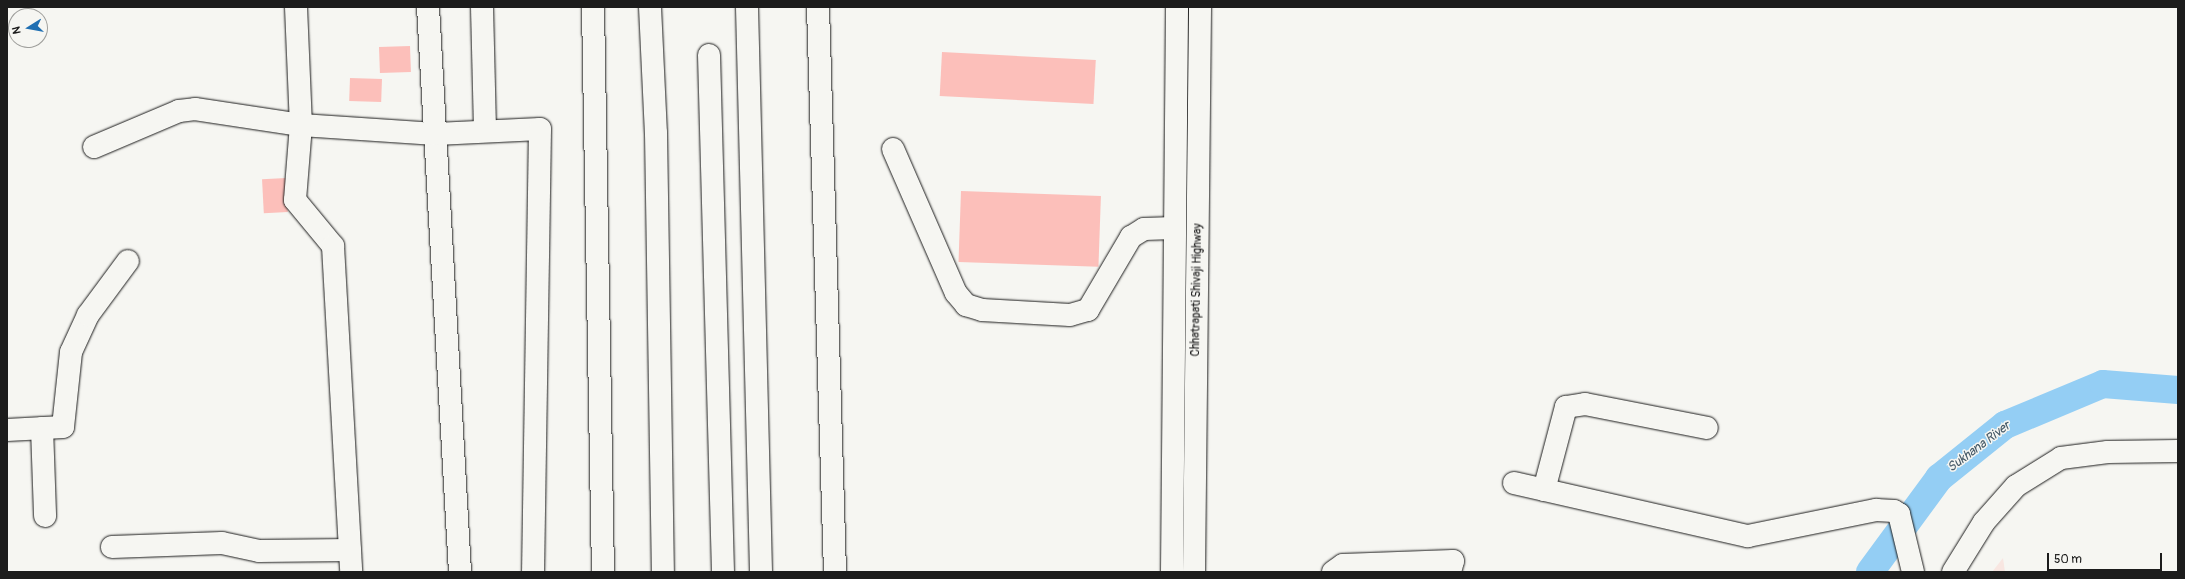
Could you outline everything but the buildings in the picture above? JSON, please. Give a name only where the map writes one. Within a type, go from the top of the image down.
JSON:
[{"type":"street","points":[[296,7],[301,125],[295,200],[333,246],[351,572]]},
{"type":"street","points":[[428,7],[460,572]]},
{"type":"street","points":[[482,7],[485,131]]},
{"type":"street","points":[[593,7],[603,572]]},
{"type":"street","points":[[650,7],[656,133],[663,572]]},
{"type":"street","points":[[747,7],[761,572]]},
{"type":"street","points":[[818,7],[835,572]]},
{"type":"street","name":"Chhatrapati Shivaji Highway","points":[[1172,572],[1177,7]]},
{"type":"street","name":"Chhatrapati Shivaji Highway","points":[[1194,572],[1200,7]]},
{"type":"street","points":[[709,54],[722,572]]},
{"type":"street","points":[[94,147],[178,111],[196,109],[301,125],[436,134],[540,129],[533,572]]},
{"type":"street","points":[[893,149],[956,294],[966,305],[982,310],[1070,316],[1088,310],[1131,237],[1144,229],[1174,228]]},
{"type":"street","points":[[7,430],[63,427],[66,421],[71,352],[88,315],[128,261]]},
{"type":"street","points":[[1544,490],[1566,406],[1585,404],[1707,428]]},
{"type":"street","points":[[42,428],[45,516]]},
{"type":"street","points":[[1953,572],[1984,522],[2016,486],[2061,458],[2108,452],[2178,451]]},
{"type":"street","points":[[1514,483],[1748,536],[1876,510],[1899,514],[1913,572]]},
{"type":"street","points":[[112,547],[222,543],[259,551],[350,550]]},
{"type":"street","points":[[1333,572],[1343,565],[1388,567],[1453,561],[1450,572]]},
{"type":"shaded area","points":[[2003,558],[2005,572],[1992,572]]},
{"type":"waterway","name":"Sukhana River","points":[[1870,572],[1939,478],[2005,425],[2103,384],[2178,390]]}]
